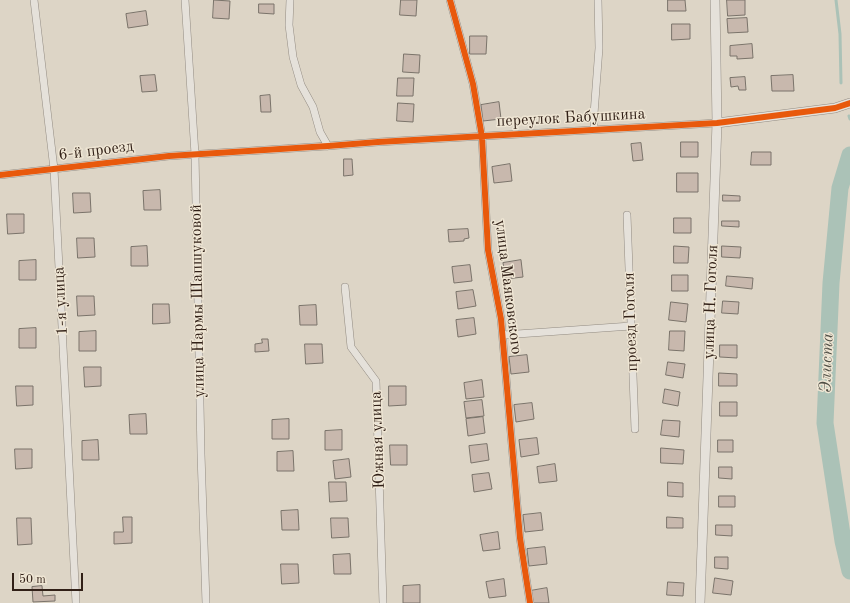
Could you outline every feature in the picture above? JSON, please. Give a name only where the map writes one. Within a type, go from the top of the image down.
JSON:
[{"type":"street","name":"1-я улица","points":[[34,0],[54,169],[76,603]]},
{"type":"street","name":"улица Нармы Шапшуковой","points":[[185,0],[195,154],[201,454],[206,603]]},
{"type":"street","points":[[290,0],[289,25],[293,57],[301,85],[313,107],[320,132],[328,146]]},
{"type":"street","name":"улица Маяковского","points":[[450,0],[472,84],[482,137],[488,250],[503,335],[520,538],[530,603]]},
{"type":"street","points":[[594,130],[599,48],[598,0]]},
{"type":"street","name":"улица Н. Гоголя","points":[[700,603],[717,123],[715,0]]},
{"type":"street","name":"переулок Бабушкина","points":[[195,154],[717,123],[835,108],[850,103]]},
{"type":"street","name":"6-й проезд","points":[[0,175],[195,154]]},
{"type":"street","name":"проезд Гоголя","points":[[627,215],[634,429]]},
{"type":"street","name":"Южная улица","points":[[345,287],[351,348],[376,381],[383,603]]},
{"type":"street","points":[[503,335],[631,326]]},
{"type":"building","points":[[214,0],[230,1],[229,19],[213,18]]},
{"type":"building","points":[[401,0],[417,0],[416,16],[400,15]]},
{"type":"building","points":[[668,0],[685,0],[686,11],[668,11]]},
{"type":"building","points":[[727,0],[745,0],[745,15],[728,16]]},
{"type":"building","points":[[259,4],[274,4],[274,14],[259,13]]},
{"type":"building","points":[[146,11],[148,25],[128,28],[126,14]]},
{"type":"building","points":[[747,18],[748,32],[728,33],[727,19]]},
{"type":"building","points":[[672,24],[690,24],[690,39],[672,40]]},
{"type":"building","points":[[470,36],[487,36],[486,54],[470,54]]},
{"type":"building","points":[[752,44],[753,58],[737,59],[737,56],[730,56],[730,46]]},
{"type":"building","points":[[404,54],[420,55],[419,73],[403,72]]},
{"type":"building","points":[[155,75],[157,91],[142,92],[140,76]]},
{"type":"building","points":[[793,75],[794,91],[772,91],[771,76]]},
{"type":"building","points":[[745,77],[746,90],[739,90],[738,86],[731,87],[730,78]]},
{"type":"building","points":[[398,78],[414,78],[413,96],[397,96]]},
{"type":"building","points":[[270,95],[271,112],[261,112],[260,96]]},
{"type":"building","points":[[499,102],[501,119],[483,121],[481,105]]},
{"type":"building","points":[[398,103],[414,104],[413,122],[397,121]]},
{"type":"building","points":[[681,142],[698,142],[698,157],[681,157]]},
{"type":"building","points":[[641,143],[643,160],[633,161],[631,144]]},
{"type":"building","points":[[752,152],[771,152],[771,165],[751,165]]},
{"type":"building","points":[[344,159],[352,159],[353,175],[344,176]]},
{"type":"building","points":[[510,164],[512,181],[494,183],[492,167]]},
{"type":"building","points":[[677,173],[698,173],[698,192],[677,192]]},
{"type":"building","points":[[160,190],[161,210],[144,210],[143,191]]},
{"type":"building","points":[[73,193],[90,193],[91,212],[74,213]]},
{"type":"building","points":[[723,195],[740,196],[740,201],[723,201]]},
{"type":"building","points":[[7,214],[24,214],[24,233],[8,234]]},
{"type":"building","points":[[674,218],[691,218],[691,233],[674,233]]},
{"type":"building","points":[[722,221],[739,221],[739,227],[722,226]]},
{"type":"building","points":[[468,229],[469,238],[464,239],[464,241],[449,242],[448,230]]},
{"type":"building","points":[[77,238],[94,238],[95,257],[78,258]]},
{"type":"building","points":[[147,246],[148,266],[131,266],[131,247]]},
{"type":"building","points":[[674,246],[689,247],[688,263],[674,263]]},
{"type":"building","points":[[722,246],[741,247],[740,258],[722,257]]},
{"type":"building","points":[[36,260],[36,280],[19,280],[19,261]]},
{"type":"building","points":[[521,260],[523,277],[506,279],[503,263]]},
{"type":"building","points":[[470,265],[472,281],[454,283],[452,267]]},
{"type":"building","points":[[672,275],[688,275],[688,291],[672,291]]},
{"type":"building","points":[[727,276],[753,278],[752,289],[726,286]]},
{"type":"building","points":[[473,290],[476,306],[458,309],[456,292]]},
{"type":"building","points":[[77,296],[94,296],[95,315],[78,316]]},
{"type":"building","points":[[723,301],[739,302],[738,314],[722,313]]},
{"type":"building","points":[[671,302],[688,304],[686,322],[669,320]]},
{"type":"building","points":[[153,304],[169,304],[170,323],[153,324]]},
{"type":"building","points":[[316,305],[317,325],[300,325],[299,306]]},
{"type":"building","points":[[474,318],[476,334],[458,337],[456,320]]},
{"type":"building","points":[[36,328],[36,348],[19,348],[19,329]]},
{"type":"building","points":[[96,331],[96,351],[79,351],[79,332]]},
{"type":"building","points":[[670,331],[685,331],[684,351],[669,350]]},
{"type":"building","points":[[262,339],[268,339],[269,351],[255,352],[255,344],[262,343]]},
{"type":"building","points":[[305,344],[322,344],[323,363],[306,364]]},
{"type":"building","points":[[720,345],[737,345],[737,358],[720,357]]},
{"type":"building","points":[[527,355],[529,372],[511,374],[509,357]]},
{"type":"building","points":[[668,362],[685,364],[683,378],[666,375]]},
{"type":"building","points":[[84,367],[101,367],[101,386],[85,387]]},
{"type":"building","points":[[719,373],[737,374],[737,386],[719,386]]},
{"type":"building","points":[[482,380],[484,397],[466,399],[464,383]]},
{"type":"building","points":[[16,386],[33,386],[33,405],[17,406]]},
{"type":"building","points":[[389,386],[406,386],[406,405],[389,406]]},
{"type":"building","points":[[665,389],[680,392],[678,406],[663,403]]},
{"type":"building","points":[[482,400],[484,416],[466,418],[464,402]]},
{"type":"building","points":[[720,402],[737,402],[737,416],[720,416]]},
{"type":"building","points":[[532,403],[534,419],[516,422],[514,405]]},
{"type":"building","points":[[146,414],[147,434],[130,434],[129,415]]},
{"type":"building","points":[[483,417],[485,433],[468,436],[466,419]]},
{"type":"building","points":[[289,419],[289,439],[272,439],[272,420]]},
{"type":"building","points":[[663,420],[680,421],[679,437],[661,435]]},
{"type":"building","points":[[342,430],[342,450],[325,450],[325,431]]},
{"type":"building","points":[[537,438],[539,454],[521,457],[519,440]]},
{"type":"building","points":[[98,440],[99,460],[82,460],[82,441]]},
{"type":"building","points":[[718,440],[733,440],[733,452],[718,452]]},
{"type":"building","points":[[487,444],[489,460],[471,463],[469,446]]},
{"type":"building","points":[[390,445],[407,445],[407,465],[391,465]]},
{"type":"building","points":[[661,448],[684,450],[683,464],[661,463]]},
{"type":"building","points":[[15,449],[32,449],[32,468],[16,469]]},
{"type":"building","points":[[293,451],[294,471],[277,471],[277,452]]},
{"type":"building","points":[[349,459],[351,477],[335,479],[333,461]]},
{"type":"building","points":[[555,464],[557,481],[539,483],[537,467]]},
{"type":"building","points":[[719,467],[732,467],[732,479],[719,478]]},
{"type":"building","points":[[489,473],[492,489],[474,492],[472,475]]},
{"type":"building","points":[[329,482],[346,482],[347,501],[330,502]]},
{"type":"building","points":[[668,482],[683,483],[683,497],[668,496]]},
{"type":"building","points":[[719,496],[735,496],[735,507],[719,507]]},
{"type":"building","points":[[298,510],[299,530],[282,530],[281,511]]},
{"type":"building","points":[[541,513],[543,530],[525,532],[523,515]]},
{"type":"building","points":[[123,517],[132,517],[132,543],[114,544],[114,532],[123,532]]},
{"type":"building","points":[[667,517],[683,518],[683,528],[667,528]]},
{"type":"building","points":[[17,518],[31,518],[32,544],[18,545]]},
{"type":"building","points":[[331,518],[348,518],[349,537],[332,538]]},
{"type":"building","points":[[716,525],[732,525],[732,536],[716,535]]},
{"type":"building","points":[[498,532],[500,549],[483,551],[480,535]]},
{"type":"building","points":[[545,547],[547,564],[529,566],[527,549]]},
{"type":"building","points":[[350,554],[351,574],[334,574],[333,555]]},
{"type":"building","points":[[715,557],[728,557],[728,569],[715,568]]},
{"type":"building","points":[[281,564],[298,564],[299,583],[282,584]]},
{"type":"building","points":[[715,578],[733,581],[731,595],[713,593]]},
{"type":"building","points":[[504,579],[506,596],[489,598],[486,582]]},
{"type":"building","points":[[668,582],[684,583],[683,596],[667,595]]},
{"type":"building","points":[[420,585],[420,603],[403,603],[403,586]]},
{"type":"building","points":[[42,586],[43,596],[55,595],[55,601],[33,602],[32,587]]},
{"type":"building","points":[[547,588],[549,603],[531,603],[530,591]]},
{"type":"waterway","points":[[836,0],[840,34],[841,83]]},
{"type":"waterway","name":"Элиста","points":[[850,155],[840,188],[831,283],[825,423],[843,541],[850,571]]},
{"type":"cycle path","points":[[450,0],[473,84],[482,137],[488,250],[501,319],[520,538],[530,603]]},
{"type":"cycle path","points":[[0,175],[169,156],[378,142],[717,123],[835,108],[850,103]]}]
